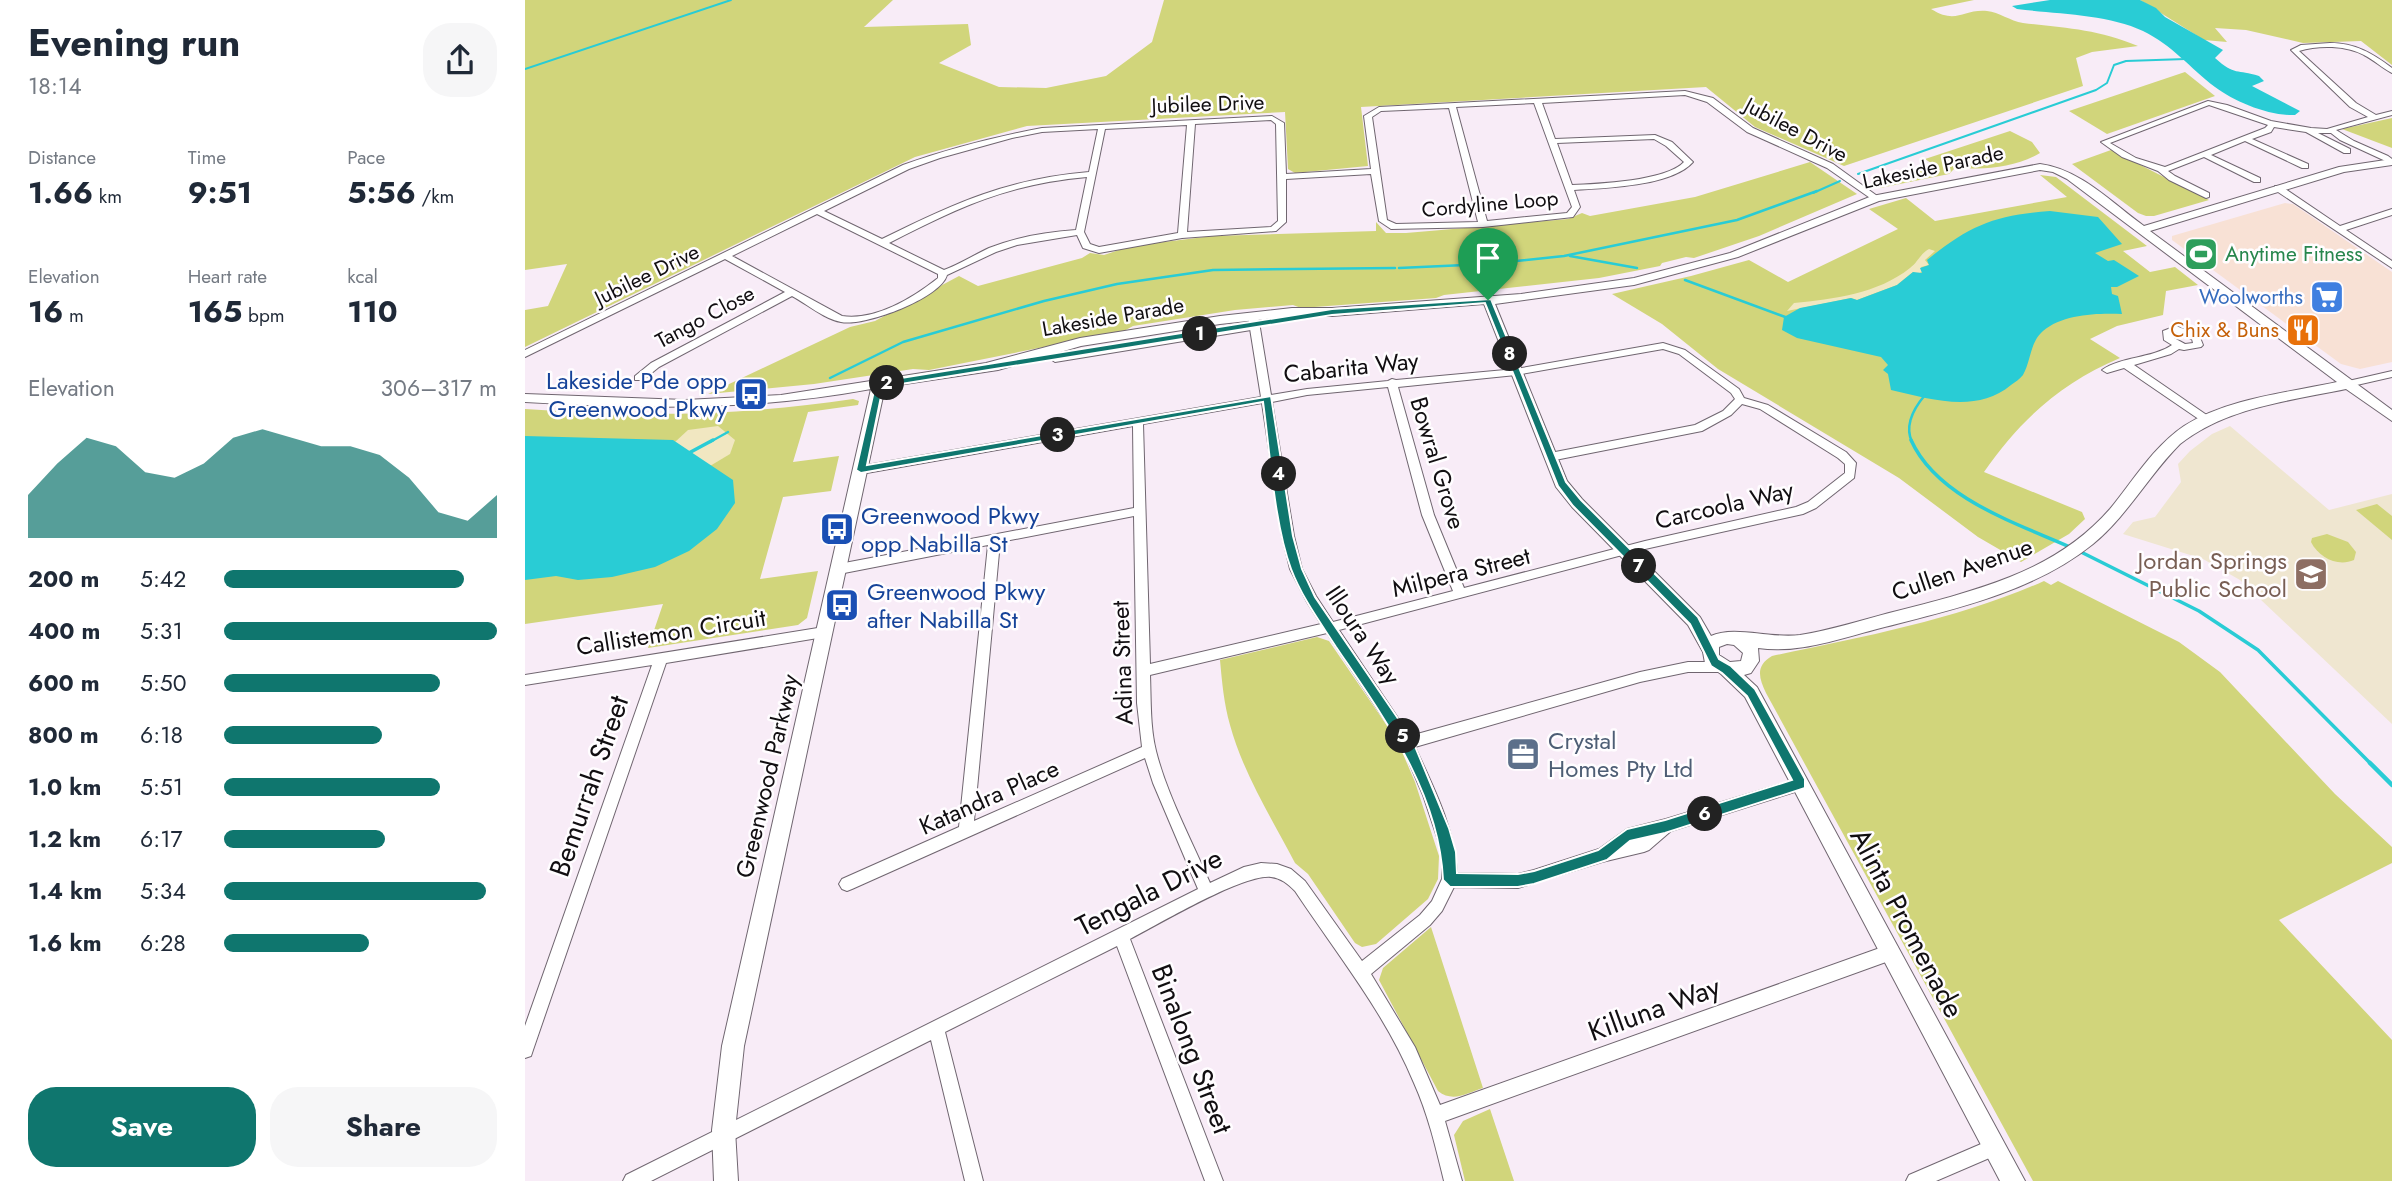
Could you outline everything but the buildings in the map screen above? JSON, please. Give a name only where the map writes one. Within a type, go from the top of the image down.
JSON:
[{"type":"street","points":[[2374,117],[2353,105],[2294,50],[2301,47],[2353,46],[2366,51],[2392,71]]},
{"type":"street","name":"Jubilee Drive","points":[[1375,171],[1368,119],[1371,112],[1384,109],[1677,92],[1698,95],[1715,103],[1756,133],[1838,171],[1876,198]]},
{"type":"street","name":"Cordyline Loop","points":[[1375,171],[1383,221],[1389,226],[1400,228],[1483,225],[1570,215],[1576,206],[1537,100]]},
{"type":"street","points":[[2206,195],[2172,178],[2161,169],[2151,167],[2110,147],[2106,140],[2205,103],[2220,104],[2273,123],[2308,130],[2332,131],[2392,162]]},
{"type":"street","points":[[1452,105],[1483,225]]},
{"type":"street","points":[[2332,131],[2334,126],[2392,113]]},
{"type":"street","name":"Jubilee Drive","points":[[525,354],[906,167],[1020,134],[1266,117],[1280,123],[1282,177]]},
{"type":"street","points":[[1182,235],[1191,121]]},
{"type":"street","points":[[2161,169],[2271,129],[2273,123]]},
{"type":"street","points":[[1102,127],[1080,232],[1086,246],[1099,250],[1182,235],[1268,231],[1282,222],[1282,177],[1375,171]]},
{"type":"street","points":[[2308,130],[2313,136],[2347,151]]},
{"type":"street","points":[[1552,142],[1655,137],[1669,144],[1689,162],[1683,170],[1603,186],[1570,188]]},
{"type":"street","points":[[2246,139],[2305,166]]},
{"type":"street","points":[[2205,155],[2257,180]]},
{"type":"street","points":[[2146,233],[2352,167],[2392,162]]},
{"type":"street","name":"Lakeside Parade","points":[[525,398],[700,405],[781,399],[1018,364],[1254,320],[1597,288],[1682,270],[1772,241],[1876,198],[1926,186],[2049,167],[2071,177],[2392,417]]},
{"type":"street","points":[[2283,191],[2392,169]]},
{"type":"street","points":[[883,243],[984,194],[1037,179],[1092,174]]},
{"type":"street","points":[[2283,191],[2392,265]]},
{"type":"street","points":[[818,211],[943,273],[962,267],[999,248],[1052,234],[1080,232]]},
{"type":"street","points":[[2339,229],[2392,212]]},
{"type":"street","points":[[726,256],[840,319],[855,321],[910,300],[939,283],[943,273]]},
{"type":"street","name":"Tango Close","points":[[639,378],[655,365],[791,293]]},
{"type":"street","name":"Alinta Promenade","points":[[1488,300],[1549,457],[1567,492],[1694,621],[1716,659],[1751,692],[2013,1181]]},
{"type":"street","name":"Illoura Way","points":[[1254,320],[1292,556],[1306,592],[1407,743],[1442,828],[1449,852],[1450,880]]},
{"type":"street","points":[[2107,370],[2168,352],[2178,345]]},
{"type":"street","name":"Cabarita Way","points":[[861,470],[1268,398],[1516,372],[1668,347],[1682,352],[1730,387],[1740,400]]},
{"type":"street","points":[[2125,364],[2207,420]]},
{"type":"street","points":[[2348,384],[2392,374]]},
{"type":"street","name":"Bowral Grove","points":[[1392,383],[1428,515],[1461,594]]},
{"type":"street","name":"Greenwood Parkway","points":[[726,1181],[723,1136],[733,1046],[879,384]]},
{"type":"street","name":"Cullen Avenue","points":[[1750,663],[1782,644],[1853,629],[1979,594],[2032,575],[2087,540],[2113,516],[2168,447],[2191,429],[2207,420],[2242,409],[2348,384]]},
{"type":"street","points":[[1549,457],[1705,426],[1733,410],[1740,400]]},
{"type":"street","name":"Carcoola Way","points":[[1624,551],[1799,511],[1812,505],[1850,475],[1851,463],[1842,455],[1764,407],[1740,400]]},
{"type":"street","name":"Adina Street","points":[[1138,421],[1144,703],[1149,750],[1160,783],[1207,892]]},
{"type":"street","points":[[839,569],[1140,511]]},
{"type":"street","points":[[967,832],[994,539]]},
{"type":"street","name":"Milpera Street","points":[[1143,671],[1330,628],[1624,551]]},
{"type":"street","name":"Alinta Promenade","points":[[1694,621],[1734,638]]},
{"type":"street","name":"Callistemon Circuit","points":[[525,680],[824,632]]},
{"type":"street","points":[[1407,743],[1640,677],[1716,659],[1739,670],[1750,663],[1751,650],[1734,638],[1719,638],[1716,659]]},
{"type":"street","name":"Cullen Avenue","points":[[1734,638],[1782,644]]},
{"type":"street","name":"Bemurrah Street","points":[[525,1050],[661,659]]},
{"type":"street","name":"Alinta Promenade","points":[[1750,663],[1751,692]]},
{"type":"street","name":"Katandra Place","points":[[847,884],[1149,750]]},
{"type":"street","points":[[1359,973],[1425,920],[1437,906],[1450,880],[1518,881],[1644,845],[1665,826],[1801,783]]},
{"type":"street","name":"Tengala Drive","points":[[723,1136],[1248,872],[1272,869],[1283,872],[1300,886],[1408,1052],[1435,1116],[1453,1181]]},
{"type":"street","name":"Binalong Street","points":[[1121,936],[1214,1181]]},
{"type":"street","name":"Killuna Way","points":[[1435,1116],[1891,952]]},
{"type":"street","points":[[936,1028],[974,1181]]},
{"type":"street","points":[[632,1181],[723,1136]]},
{"type":"street","points":[[1915,1181],[1995,1147]]},
{"type":"shaded area","points":[[2285,203],[2293,204],[2392,272],[2392,362],[2360,369],[2341,364],[2172,240],[2172,236]]},
{"type":"shaded area","name":"Jordan Springs Public School","points":[[2230,426],[2329,510],[2392,494],[2392,724],[2240,580],[2203,559],[2123,534],[2133,522],[2155,517],[2181,482],[2178,464],[2190,451],[2212,434]]},
{"type":"green space","points":[[525,0],[893,0],[864,27],[968,24],[971,45],[939,63],[999,87],[1046,88],[1106,76],[1152,42],[1164,0],[1974,0],[1931,9],[1947,16],[1978,11],[1991,12],[2018,22],[2095,33],[2138,46],[2092,52],[2076,58],[2083,86],[1844,166],[1755,127],[1706,87],[1361,107],[1368,166],[1295,173],[1288,169],[1285,112],[1027,126],[915,157],[525,347],[525,310],[548,306],[567,264],[525,270]]},
{"type":"green space","points":[[2140,0],[2392,0],[2392,65],[2361,41],[2303,43],[2246,30],[2215,28],[2227,42],[2204,40]]},
{"type":"green space","points":[[2185,72],[2215,96],[2107,134],[2069,111]]},
{"type":"green space","points":[[2392,118],[2392,148],[2342,129]]},
{"type":"green space","points":[[2010,131],[2032,142],[2040,153],[2010,165],[1988,168],[1956,167],[1949,174],[1880,188],[1874,186],[1934,165],[1925,159]]},
{"type":"green space","points":[[2111,150],[2209,200],[2154,216],[2138,213],[2072,164]]},
{"type":"green space","points":[[1810,162],[1857,194],[1759,236],[1694,258],[1686,257],[1662,263],[1660,266],[1599,278],[1436,298],[1235,310],[1133,326],[1124,331],[929,370],[913,369],[814,384],[708,394],[850,327],[875,321],[959,276],[978,286],[1082,258],[1090,253],[1104,255],[1131,246],[1213,236],[1376,231],[1376,222],[1386,233],[1406,233],[1568,219],[1582,213],[1590,216],[1695,197]]},
{"type":"green space","points":[[2040,175],[2056,177],[2147,246],[2123,251],[2150,272],[2175,267],[2198,285],[2166,291],[2163,315],[2117,326],[2090,339],[2120,358],[2079,379],[2044,404],[2013,435],[1984,472],[2082,512],[2085,519],[2069,534],[2021,562],[1978,537],[1899,478],[1718,369],[1662,324],[1612,294],[1749,260],[1788,282],[1898,229],[1869,209],[1906,198],[1935,221],[2067,197]]},
{"type":"green space","points":[[853,399],[859,401],[858,405],[808,412],[793,462],[839,456],[831,491],[783,497],[760,579],[818,571],[807,618],[798,625],[648,648],[663,604],[525,624],[525,409],[649,414],[730,412]]},
{"type":"green space","points":[[2377,504],[2392,516],[2392,540],[2356,510]]},
{"type":"green space","points":[[2327,534],[2348,542],[2356,552],[2354,560],[2335,562],[2319,553],[2311,542],[2312,538]]},
{"type":"green space","points":[[2044,581],[2051,585],[2058,581],[2179,642],[2220,672],[2335,794],[2392,847],[2392,863],[2279,920],[2392,1040],[2392,1181],[2033,1181],[1766,693],[1760,673],[1763,664],[1772,656],[1945,616]]},
{"type":"green space","points":[[1317,637],[1329,641],[1390,730],[1415,782],[1439,856],[1438,879],[1428,899],[1376,944],[1362,947],[1355,943],[1308,874],[1295,863],[1242,761],[1223,693],[1220,660]]},
{"type":"green space","points":[[1431,927],[1483,1088],[1455,1097],[1438,1091],[1379,980],[1383,968]]},
{"type":"green space","points":[[1490,1109],[1514,1181],[1465,1181],[1454,1135],[1463,1121]]},
{"type":"sand","points":[[1929,249],[1935,251],[1925,260],[1929,265],[1921,267],[1923,271],[1918,274],[1913,272],[1897,285],[1857,300],[1851,298],[1787,311],[1794,303],[1855,294],[1884,284],[1910,268]]},
{"type":"sand","points":[[718,426],[735,440],[730,454],[710,466],[675,442],[688,430]]},
{"type":"water","points":[[2050,0],[2140,0],[2223,50],[2215,58],[2227,67],[2259,76],[2264,81],[2252,86],[2300,111],[2295,115],[2274,113],[2232,98],[2163,43],[2129,25],[2098,18],[2017,9],[2012,6]]},
{"type":"water","points":[[2050,211],[2098,217],[2122,244],[2095,253],[2108,261],[2114,260],[2139,276],[2117,287],[2111,287],[2112,294],[2118,296],[2122,314],[2091,314],[2070,318],[2043,331],[2033,346],[2023,375],[1997,394],[1968,402],[1953,402],[1891,390],[1888,374],[1883,370],[1888,365],[1881,357],[1797,338],[1782,330],[1784,317],[1800,308],[1851,298],[1857,300],[1897,285],[1913,272],[1922,273],[1920,268],[1929,265],[1927,260],[1970,230],[2014,215]]},
{"type":"water","points":[[525,436],[673,440],[733,480],[735,503],[717,529],[689,551],[655,567],[612,577],[578,580],[556,576],[525,580]]},
{"type":"waterway","points":[[525,69],[731,0]]},
{"type":"waterway","points":[[1858,174],[2096,90],[2107,83],[2114,65],[2126,61],[2186,59]]},
{"type":"waterway","points":[[1813,193],[1840,181]]},
{"type":"waterway","points":[[1399,268],[1487,264],[1564,256],[1737,220],[1817,191]]},
{"type":"waterway","points":[[1570,256],[1637,268]]},
{"type":"waterway","points":[[830,378],[903,342],[1044,301],[1117,284],[1213,270],[1395,268]]},
{"type":"waterway","points":[[1685,280],[1788,318]]},
{"type":"waterway","points":[[1912,441],[1909,429],[1911,417],[1925,395]]},
{"type":"waterway","points":[[710,442],[728,432]]},
{"type":"waterway","points":[[687,454],[713,440]]},
{"type":"waterway","points":[[1912,441],[1923,460],[1939,478],[1958,493],[2003,518],[2070,547]]},
{"type":"waterway","points":[[2077,550],[2199,611],[2258,650],[2371,764]]},
{"type":"waterway","points":[[2371,764],[2392,785]]},
{"type":"place","name":"Anytime Fitness","points":[[2201,254]]},
{"type":"place","name":"Woolworths","points":[[2327,297]]},
{"type":"place","name":"Chix & Buns","points":[[2303,330]]},
{"type":"place","name":"Lakeside Pde opp Greenwood Pkwy","points":[[751,394]]},
{"type":"place","name":"Greenwood Pkwy opp Nabilla St","points":[[837,529]]},
{"type":"place","name":"Jordan Springs Public School","points":[[2311,574]]},
{"type":"place","name":"Greenwood Pkwy after Nabilla St","points":[[842,605]]},
{"type":"place","name":"Crystal Homes Pty Ltd","points":[[1523,754]]},
{"type":"route","points":[[1488,300],[1561,483],[1577,503],[1694,621],[1715,663],[1727,669],[1751,692],[1801,783],[1638,832],[1627,836],[1602,855],[1534,877],[1518,881],[1450,880],[1449,852],[1442,828],[1407,743],[1306,592],[1296,569],[1288,536],[1268,398],[861,470],[879,384],[1332,312],[1488,300]]}]
